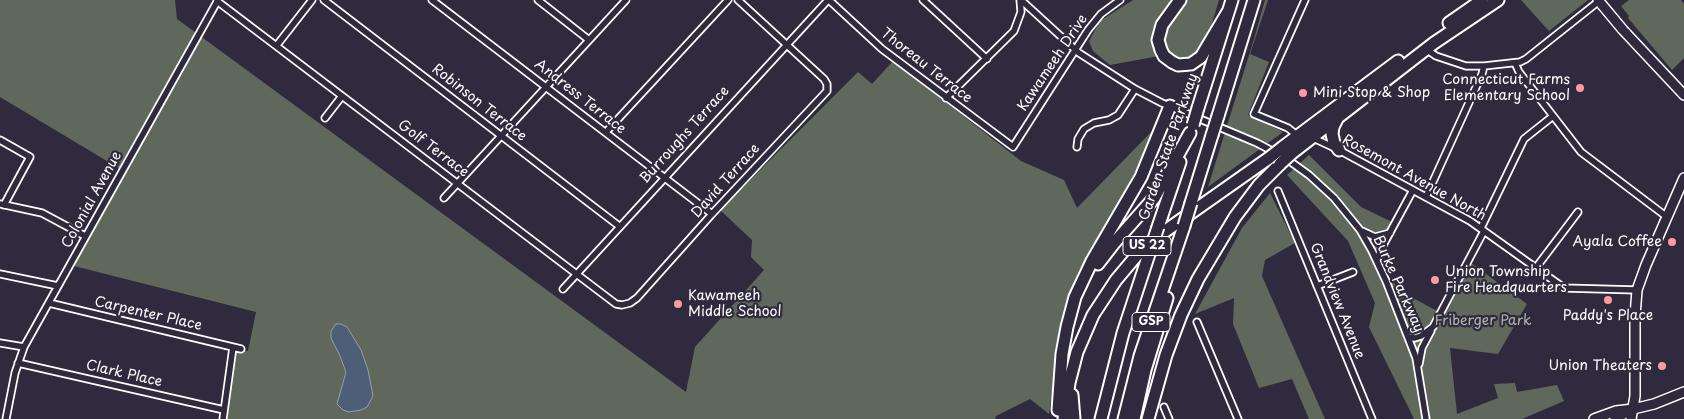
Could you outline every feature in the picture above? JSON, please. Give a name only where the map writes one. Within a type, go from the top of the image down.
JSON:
[{"type":"highway","points":[[1180,0],[1162,25],[1158,40],[1164,56],[1178,65],[1191,64],[1201,57],[1231,5]]},
{"type":"highway","name":"GSP","points":[[1124,419],[1140,356],[1184,226],[1254,0]]},
{"type":"highway","name":"US 22","points":[[1148,419],[1167,350],[1198,279],[1234,217],[1259,185],[1280,164],[1298,136],[1417,46],[1482,0]]},
{"type":"highway","name":"US 22","points":[[1064,419],[1071,373],[1077,352],[1093,315],[1110,287],[1129,264],[1161,234],[1269,158],[1311,137],[1426,49],[1498,0]]},
{"type":"highway","name":"Garden State Parkway","points":[[1101,419],[1123,333],[1231,5]]},
{"type":"highway","points":[[1058,419],[1061,363],[1072,307],[1081,282],[1141,177],[1170,106]]},
{"type":"highway","points":[[1339,116],[1333,127],[1332,134],[1334,143],[1339,150]]},
{"type":"highway","points":[[1065,336],[1079,299],[1097,266],[1115,242],[1154,198],[1191,129]]},
{"type":"highway","points":[[1134,419],[1145,370],[1168,296],[1184,226]]},
{"type":"highway","points":[[1071,373],[1074,419]]},
{"type":"main road","points":[[1599,1],[1623,30],[1684,95]]},
{"type":"main road","points":[[1631,419],[1635,389],[1635,310],[1637,290],[1684,178]]},
{"type":"main road","points":[[1594,419],[1616,411],[1654,404],[1684,392]]},
{"type":"main road","points":[[1615,419],[1633,409]]},
{"type":"street","points":[[277,46],[312,0]]},
{"type":"street","name":"Robinson Terrace","points":[[324,0],[619,226]]},
{"type":"street","name":"Andress Terrace","points":[[432,0],[712,214]]},
{"type":"street","points":[[538,0],[590,40]]},
{"type":"street","points":[[444,198],[626,0]]},
{"type":"street","points":[[606,132],[728,0]]},
{"type":"street","points":[[738,0],[786,44]]},
{"type":"street","name":"Burroughs Terrace","points":[[563,289],[828,0]]},
{"type":"street","name":"Thoreau Terrace","points":[[828,0],[882,49],[1013,147]]},
{"type":"street","points":[[924,0],[987,59]]},
{"type":"street","points":[[946,98],[1014,31],[1021,12],[1021,0]]},
{"type":"street","name":"Burke Parkway","points":[[1021,0],[1075,50],[1135,89],[1261,145],[1294,164],[1329,193],[1360,230],[1377,260],[1419,368],[1426,419]]},
{"type":"street","name":"Kawameeh Drive","points":[[1013,147],[1097,18],[1120,0]]},
{"type":"street","points":[[1298,136],[1291,129],[1254,114],[1305,0]]},
{"type":"street","name":"Golf Terrace","points":[[218,1],[616,304],[626,304],[637,298]]},
{"type":"street","name":"Colonial Avenue","points":[[4,416],[14,373],[24,347],[218,1]]},
{"type":"street","points":[[1426,49],[1433,55],[1456,64],[1484,66],[1515,63],[1526,59],[1599,1]]},
{"type":"street","name":"David Terrace","points":[[637,298],[712,214],[825,94],[828,88],[824,79],[786,44]]},
{"type":"street","points":[[1515,63],[1519,72],[1584,154],[1667,217]]},
{"type":"street","points":[[1426,197],[1481,77],[1484,66]]},
{"type":"street","points":[[1077,147],[1078,139],[1084,129],[1094,123],[1109,120],[1118,115],[1135,89]]},
{"type":"street","points":[[325,118],[342,96]]},
{"type":"street","points":[[1419,368],[1422,348],[1483,230],[1523,141],[1553,116]]},
{"type":"street","name":"Rosemont Avenue North","points":[[1311,137],[1426,197],[1483,230],[1560,287],[1568,290],[1637,290]]},
{"type":"street","points":[[0,140],[30,157],[2,205],[42,213],[86,236]]},
{"type":"street","points":[[1377,260],[1413,190]]},
{"type":"street","name":"Grandview Avenue","points":[[1278,192],[1372,419]]},
{"type":"street","points":[[1535,269],[1578,212]]},
{"type":"street","points":[[1360,230],[1375,237],[1390,233]]},
{"type":"street","points":[[1317,286],[1353,272]]},
{"type":"street","points":[[0,274],[58,286]]},
{"type":"street","name":"Carpenter Place","points":[[49,303],[242,349]]},
{"type":"street","points":[[1197,322],[1238,419]]},
{"type":"street","points":[[1408,337],[1415,338],[1421,336],[1433,327]]},
{"type":"street","points":[[0,343],[24,347]]},
{"type":"street","points":[[223,419],[234,347]]},
{"type":"street","name":"Clark Place","points":[[18,363],[224,410]]},
{"type":"street","points":[[1164,407],[1169,419]]},
{"type":"green space","points":[[0,0],[175,0],[177,19],[686,392],[695,347],[764,270],[751,257],[752,240],[720,210],[858,72],[872,84],[893,61],[1021,161],[1064,180],[1077,208],[1159,124],[1121,200],[1079,270],[1062,316],[1049,414],[1030,399],[996,416],[995,419],[224,419],[234,348],[248,351],[256,312],[70,265],[122,170],[0,97]]},
{"type":"green space","points":[[1133,0],[1219,0],[1206,43],[1199,53],[1189,58],[1159,56],[1110,65],[1093,51],[1089,41],[1100,21]]},
{"type":"green space","points":[[1265,0],[1268,0],[1250,54],[1269,62],[1248,115],[1283,132],[1208,187],[1254,39]]},
{"type":"green space","points":[[1521,0],[1588,0],[1549,31]]},
{"type":"green space","points":[[1629,0],[1681,0],[1684,4],[1684,58],[1672,70],[1628,18],[1629,16],[1621,6]]},
{"type":"green space","name":"Friberger Park","points":[[1309,155],[1361,207],[1394,223],[1376,256],[1381,273],[1413,298],[1439,312],[1467,260],[1527,304],[1498,354],[1450,348],[1457,414],[1498,398],[1494,384],[1515,383],[1517,392],[1557,385],[1564,401],[1522,419],[1414,419],[1369,327],[1375,303],[1348,241],[1287,175]]},
{"type":"green space","points":[[1270,193],[1295,243],[1265,260],[1262,276],[1325,419],[1309,419],[1292,379],[1259,388],[1233,324],[1234,298],[1195,314],[1242,228]]},
{"type":"water","points":[[336,324],[347,327],[361,350],[368,370],[373,396],[367,407],[361,410],[349,412],[343,410],[337,404],[346,372],[331,338],[331,331]]},
{"type":"place","name":"Connecticut Farms Elementary School","points":[[1580,88]]},
{"type":"place","name":"Mini Stop & Shop","points":[[1303,93]]},
{"type":"place","name":"Ayala Coffee","points":[[1672,242]]},
{"type":"place","name":"Union Township Fire Headquarters","points":[[1435,280]]},
{"type":"place","name":"Paddy's Place","points":[[1608,300]]},
{"type":"place","name":"Kawameeh Middle School","points":[[678,304]]},
{"type":"place","name":"Union Theaters","points":[[1662,366]]}]
